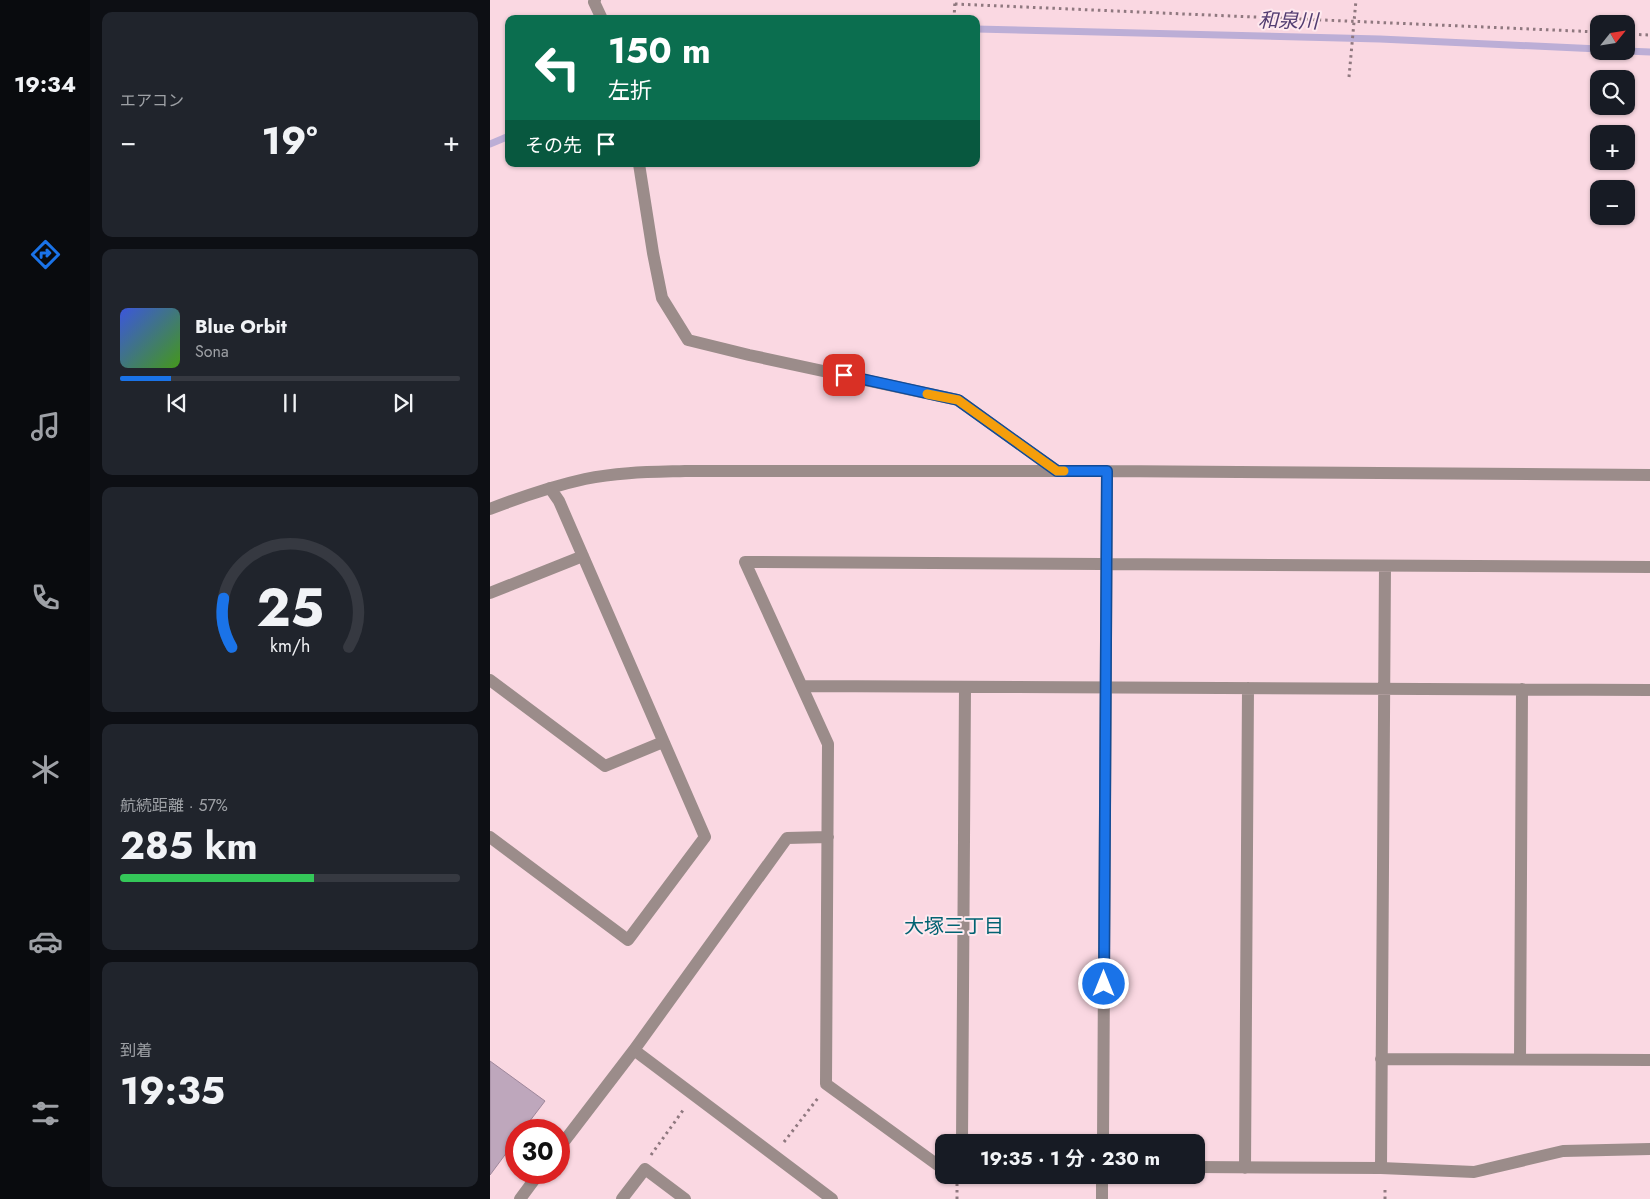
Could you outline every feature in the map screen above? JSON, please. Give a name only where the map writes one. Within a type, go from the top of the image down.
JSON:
[{"type":"street","points":[[594,0],[600,15]]},
{"type":"street","points":[[639,167],[662,298],[688,340],[958,400],[1057,471]]},
{"type":"street","points":[[490,509],[550,488],[586,479],[630,473],[685,470],[1650,475]]},
{"type":"street","points":[[1103,1134],[1107,471]]},
{"type":"street","points":[[490,837],[628,940],[705,837],[559,501],[550,488]]},
{"type":"street","points":[[490,593],[583,556]]},
{"type":"street","points":[[935,1163],[826,1084],[828,744],[745,562],[1650,568]]},
{"type":"street","points":[[1381,1168],[1385,566]]},
{"type":"street","points":[[490,680],[605,766],[663,742]]},
{"type":"street","points":[[802,686],[1650,690]]},
{"type":"street","points":[[962,1134],[965,687]]},
{"type":"street","points":[[1245,1168],[1248,688]]},
{"type":"street","points":[[1520,1059],[1522,690]]},
{"type":"street","points":[[570,1134],[634,1050],[788,838],[828,837]]},
{"type":"street","points":[[634,1050],[832,1199]]},
{"type":"street","points":[[1382,1059],[1650,1060]]},
{"type":"street","points":[[1205,1168],[1381,1168],[1474,1172],[1563,1151],[1650,1149]]},
{"type":"street","points":[[622,1199],[644,1169],[685,1199]]},
{"type":"street","points":[[520,1199],[531,1184]]},
{"type":"street","points":[[1102,1184],[1102,1199]]},
{"type":"path","points":[[1349,77],[1356,0]]},
{"type":"path","points":[[954,15],[955,2],[1590,32]]},
{"type":"path","points":[[1635,34],[1650,35]]},
{"type":"path","points":[[774,1155],[822,1094],[826,1084]]},
{"type":"path","points":[[644,1169],[648,1158],[694,1095]]},
{"type":"path","points":[[957,1184],[957,1199]]},
{"type":"building","points":[[490,1061],[545,1101],[531,1119],[505,1119],[505,1155],[490,1175]]},
{"type":"waterway","name":"和泉川","points":[[980,29],[1380,39],[1590,49]]},
{"type":"waterway","name":"和泉川","points":[[1635,51],[1650,52]]},
{"type":"waterway","name":"和泉川","points":[[490,144],[505,138]]},
{"type":"slow traffic","points":[[927,394],[958,400],[1057,471],[1064,471]]},
{"type":"district","name":"大塚三丁目","points":[[954,926]]},
{"type":"route","points":[[844,375],[958,400],[1057,471],[1107,471],[1104,984]]}]
